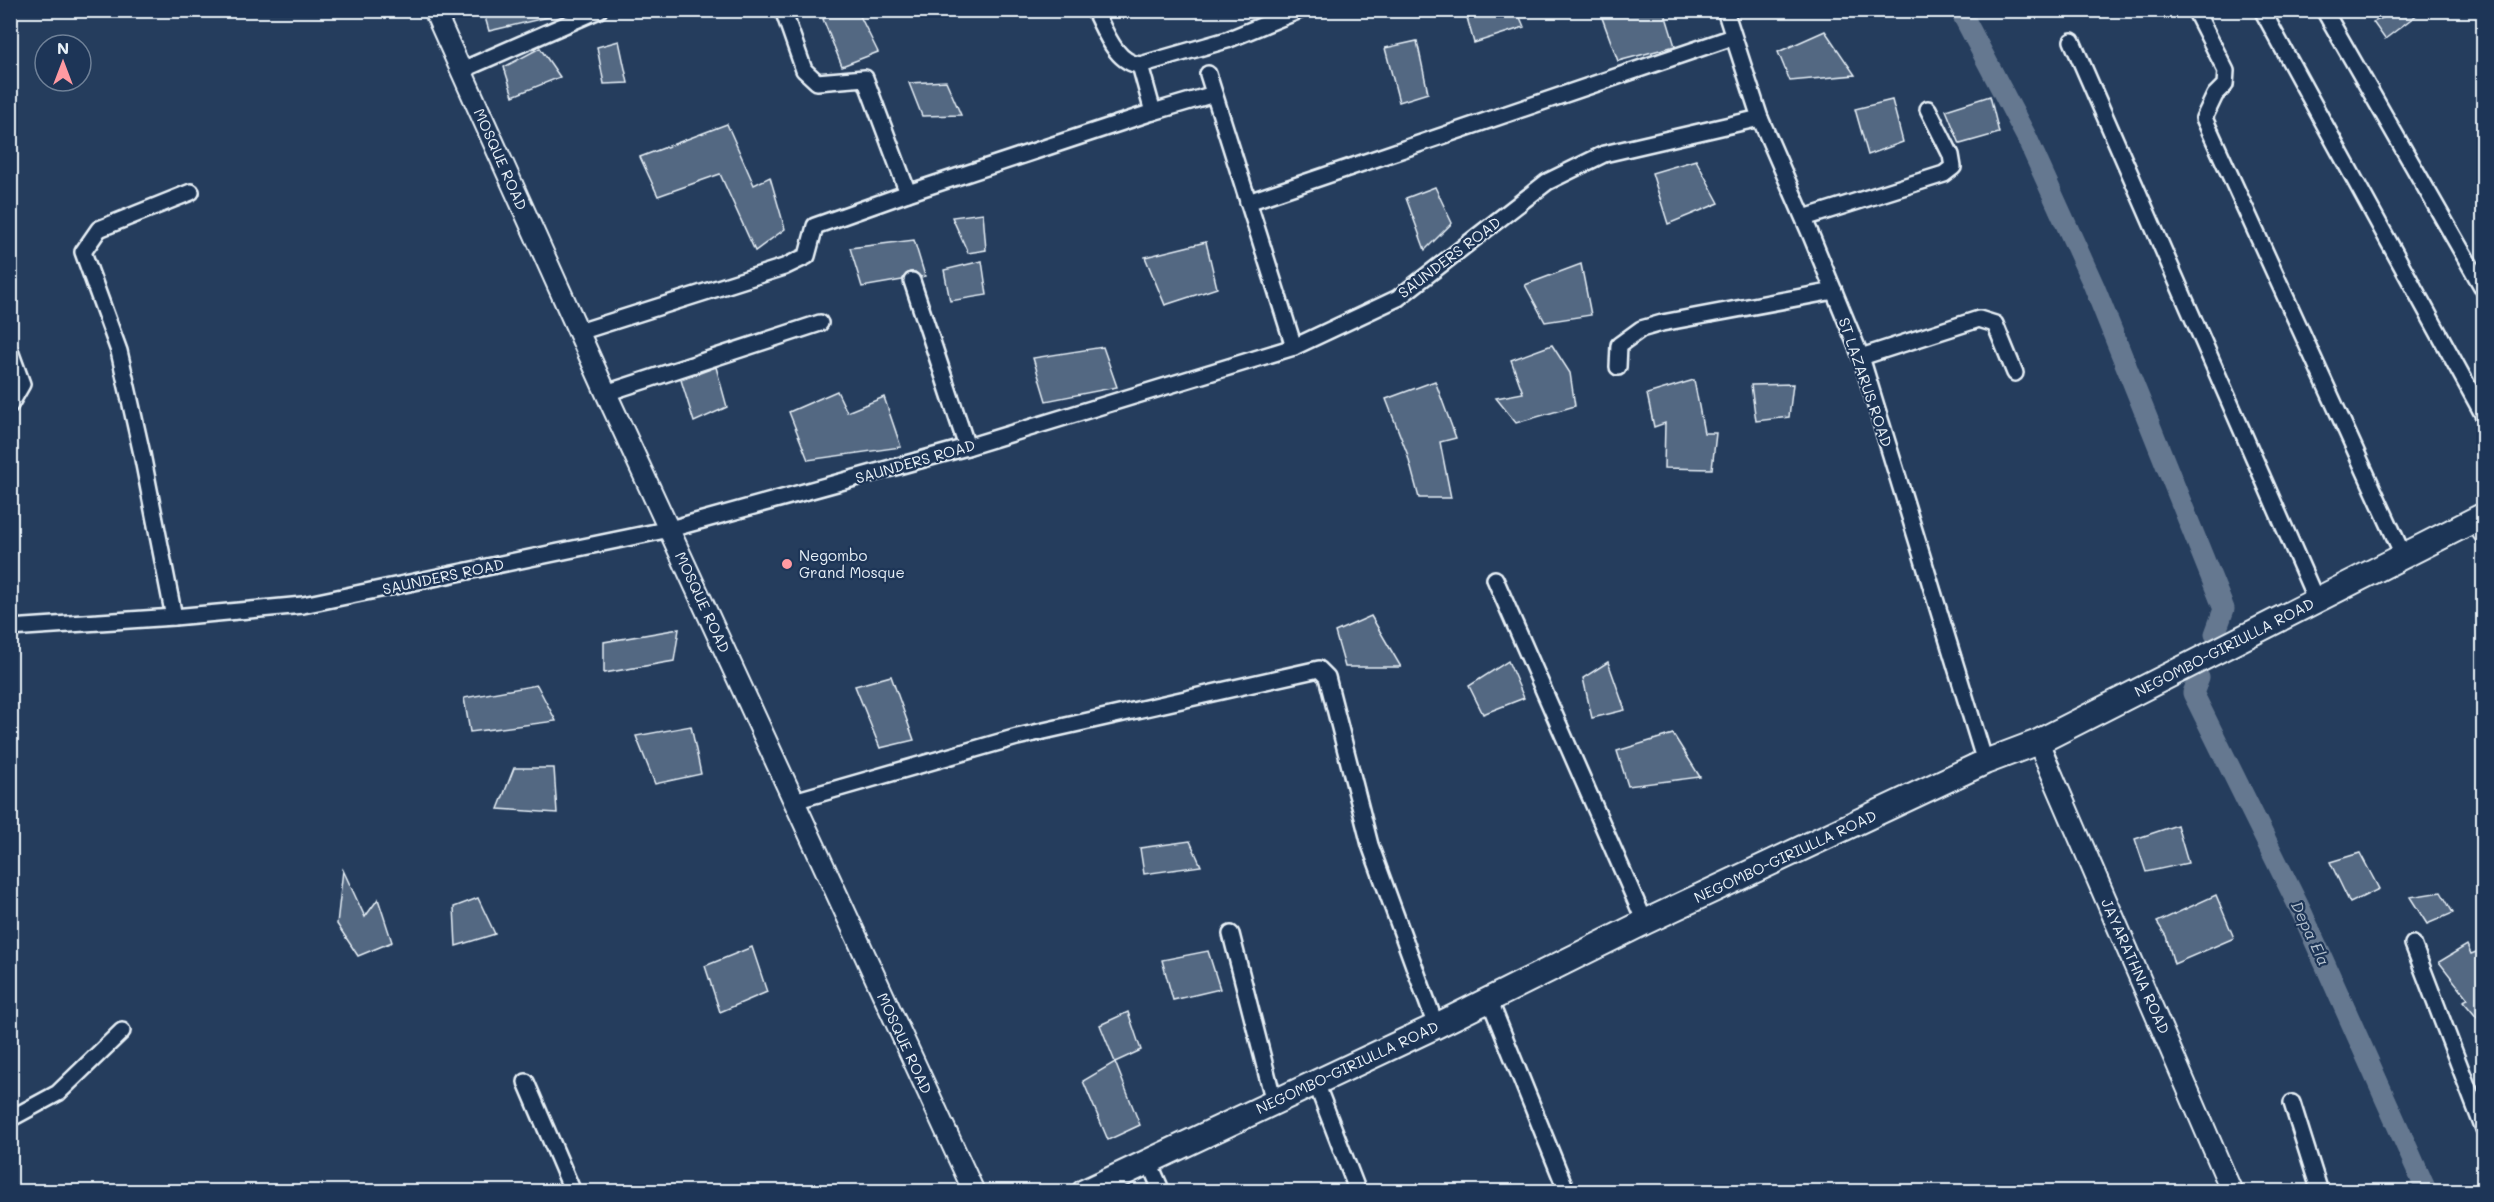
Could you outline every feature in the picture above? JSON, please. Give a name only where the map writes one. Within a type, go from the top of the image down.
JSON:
[{"type":"main road","name":"NEGOMBO-GIRIULLA ROAD","points":[[1084,1191],[1436,1026],[1644,922],[1985,762],[2038,742],[2477,519]]},
{"type":"street","name":"MOSQUE ROAD","points":[[434,10],[606,393],[974,1191]]},
{"type":"street","points":[[462,70],[599,10]]},
{"type":"street","points":[[783,10],[804,69],[817,82],[865,78],[908,193]]},
{"type":"street","points":[[1094,10],[1117,53],[1133,64],[1227,40],[1300,10]]},
{"type":"street","name":"ST LAZARUS ROAD","points":[[1725,10],[1760,118],[1861,357],[1985,762]]},
{"type":"street","points":[[2195,10],[2226,71],[2225,85],[2215,96],[2204,118],[2403,555]]},
{"type":"street","points":[[2262,10],[2484,416]]},
{"type":"street","points":[[2324,10],[2484,290]]},
{"type":"street","points":[[1248,202],[1733,37]]},
{"type":"street","points":[[2072,41],[2316,600]]},
{"type":"street","points":[[1140,64],[1153,112]]},
{"type":"street","points":[[1208,74],[1294,347]]},
{"type":"street","points":[[579,332],[784,267],[807,256],[815,226],[1153,112],[1215,94]]},
{"type":"street","points":[[1804,218],[1944,174],[1953,167],[1951,155],[1928,109]]},
{"type":"street","name":"SAUNDERS ROAD","points":[[10,628],[174,617],[303,605],[670,529],[967,447],[1294,347],[1398,298],[1547,182],[1604,154],[1760,118]]},
{"type":"street","points":[[174,617],[119,351],[83,252],[99,229],[191,192]]},
{"type":"street","points":[[912,281],[967,447]]},
{"type":"street","points":[[1618,367],[1619,345],[1641,329],[1662,323],[1834,291]]},
{"type":"street","points":[[1861,357],[1979,319],[1995,324],[2015,373]]},
{"type":"street","points":[[606,393],[820,323]]},
{"type":"street","points":[[10,351],[21,384],[10,405]]},
{"type":"street","points":[[1495,579],[1644,922]]},
{"type":"street","points":[[794,801],[1017,736],[1319,669],[1327,677],[1370,845],[1436,1026]]},
{"type":"street","name":"JAYARATHNA ROAD","points":[[2038,742],[2232,1191]]},
{"type":"street","points":[[1231,934],[1274,1102]]},
{"type":"street","points":[[2413,944],[2484,1130]]},
{"type":"street","points":[[1489,999],[1566,1191]]},
{"type":"street","points":[[10,1119],[58,1093],[122,1031]]},
{"type":"street","points":[[526,1082],[573,1191]]},
{"type":"street","points":[[1316,1083],[1358,1191]]},
{"type":"street","points":[[2292,1102],[2320,1191]]},
{"type":"street","points":[[1148,1160],[1162,1191]]},
{"type":"street","points":[[2479,1191],[2484,1189]]},
{"type":"lane","points":[[2477,519],[2484,544]]},
{"type":"building","points":[[483,10],[549,10],[549,17],[489,31]]},
{"type":"building","points":[[837,10],[857,10],[878,52],[842,66],[823,19]]},
{"type":"building","points":[[1475,10],[1517,10],[1524,27],[1474,43],[1466,14]]},
{"type":"building","points":[[1611,10],[1664,10],[1675,46],[1618,61],[1601,15]]},
{"type":"building","points":[[2401,10],[2423,10],[2385,39],[2373,22]]},
{"type":"building","points":[[1825,31],[1855,75],[1790,81],[1778,52]]},
{"type":"building","points":[[619,41],[628,83],[604,84],[597,47]]},
{"type":"building","points":[[1417,41],[1428,93],[1399,102],[1385,48]]},
{"type":"building","points":[[540,48],[560,77],[513,96],[504,67]]},
{"type":"building","points":[[946,81],[961,115],[922,116],[909,83]]},
{"type":"building","points":[[1990,96],[1999,133],[1960,144],[1946,110]]},
{"type":"building","points":[[1892,100],[1903,142],[1868,155],[1855,109]]},
{"type":"building","points":[[727,124],[754,185],[770,177],[785,229],[755,251],[720,174],[658,196],[640,157]]},
{"type":"building","points":[[1696,160],[1719,203],[1668,224],[1652,173]]},
{"type":"building","points":[[1435,187],[1452,223],[1425,250],[1406,198]]},
{"type":"building","points":[[983,213],[986,250],[968,253],[952,217]]},
{"type":"building","points":[[914,240],[925,276],[921,277],[915,272],[910,272],[902,280],[862,287],[850,248]]},
{"type":"building","points":[[1206,242],[1217,288],[1165,305],[1145,257]]},
{"type":"building","points":[[982,261],[987,295],[950,301],[944,270]]},
{"type":"building","points":[[1581,264],[1591,315],[1545,322],[1525,285]]},
{"type":"building","points":[[1552,345],[1570,373],[1575,406],[1516,423],[1496,398],[1523,393],[1511,360]]},
{"type":"building","points":[[1103,347],[1117,387],[1046,401],[1033,358]]},
{"type":"building","points":[[716,367],[727,407],[694,422],[681,380]]},
{"type":"building","points":[[1694,380],[1704,433],[1716,433],[1712,469],[1664,468],[1665,423],[1654,427],[1647,394]]},
{"type":"building","points":[[1435,381],[1456,438],[1440,442],[1451,498],[1419,498],[1407,453],[1386,399]]},
{"type":"building","points":[[1793,384],[1789,417],[1756,421],[1751,385]]},
{"type":"building","points":[[837,391],[847,412],[884,397],[901,447],[808,460],[789,412]]},
{"type":"building","points":[[1371,616],[1401,667],[1345,667],[1335,632]]},
{"type":"building","points":[[679,629],[674,661],[604,673],[604,642]]},
{"type":"building","points":[[1508,661],[1524,698],[1483,714],[1469,686]]},
{"type":"building","points":[[1608,662],[1625,710],[1592,718],[1583,678]]},
{"type":"building","points":[[891,676],[914,740],[880,748],[855,686]]},
{"type":"building","points":[[537,685],[556,721],[470,732],[464,698]]},
{"type":"building","points":[[691,726],[701,774],[655,784],[636,736]]},
{"type":"building","points":[[1673,734],[1700,777],[1628,786],[1617,751]]},
{"type":"building","points":[[514,768],[554,768],[557,813],[498,809]]},
{"type":"building","points":[[2177,825],[2188,863],[2146,872],[2135,839]]},
{"type":"building","points":[[1190,841],[1201,866],[1144,874],[1140,848]]},
{"type":"building","points":[[2360,853],[2379,889],[2350,903],[2330,862]]},
{"type":"building","points":[[343,870],[365,917],[378,899],[392,942],[358,956],[337,924]]},
{"type":"building","points":[[2441,892],[2453,913],[2427,924],[2410,897]]},
{"type":"building","points":[[2216,895],[2234,938],[2174,964],[2166,936],[2157,922]]},
{"type":"building","points":[[478,898],[495,934],[456,946],[454,907]]},
{"type":"building","points":[[2467,945],[2471,954],[2484,949],[2484,1026],[2463,1001],[2468,999],[2439,962]]},
{"type":"building","points":[[752,947],[767,992],[720,1012],[705,966]]},
{"type":"building","points":[[1208,951],[1220,989],[1173,1000],[1162,960]]},
{"type":"building","points":[[1128,1012],[1141,1050],[1115,1062],[1100,1025]]},
{"type":"building","points":[[1115,1062],[1140,1125],[1108,1140],[1083,1081]]},
{"type":"waterway","points":[[1960,10],[2027,138],[2094,286],[2224,609],[2215,634]]},
{"type":"waterway","name":"Depa Ela","points":[[2199,678],[2193,693],[2303,915],[2427,1192]]},
{"type":"place","name":"Negombo Grand Mosque","points":[[787,564]]}]
